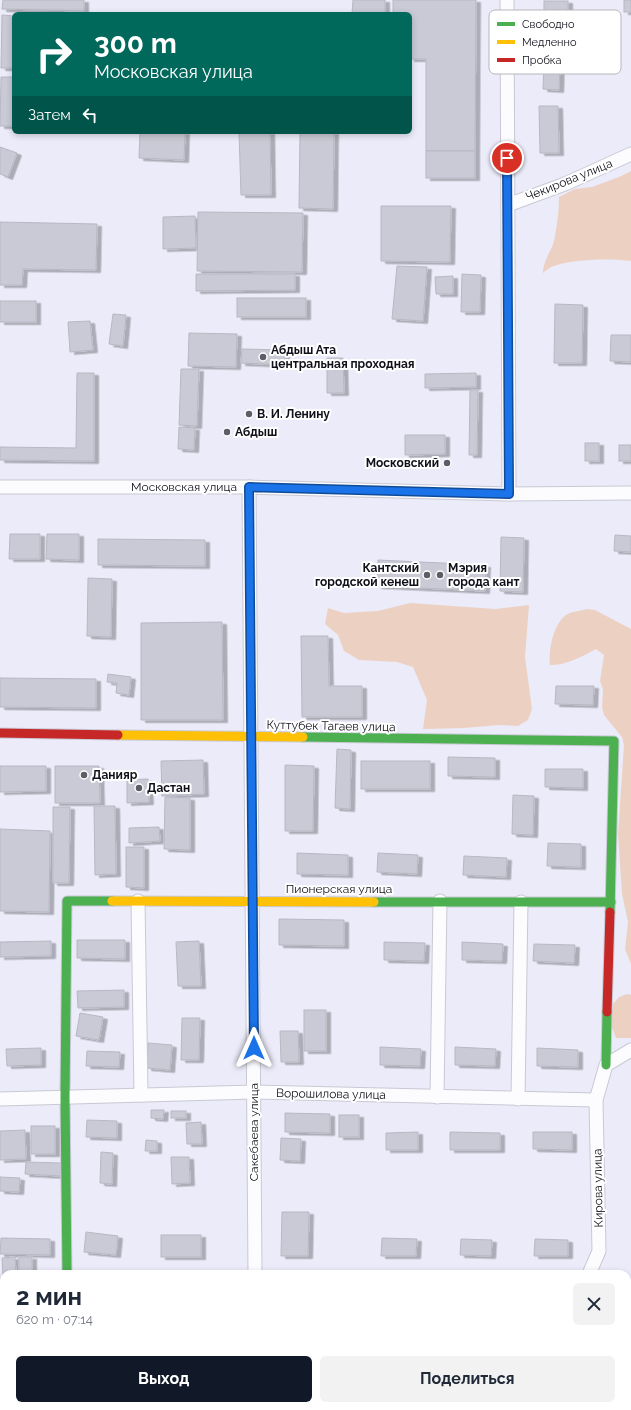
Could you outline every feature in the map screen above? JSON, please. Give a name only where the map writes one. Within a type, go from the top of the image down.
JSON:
[{"type":"street","name":"Чекирова улица","points":[[506,0],[506,10]]},
{"type":"street","name":"Чекирова улица","points":[[507,74],[509,494]]},
{"type":"street","name":"Чекирова улица","points":[[508,205],[565,184],[631,154]]},
{"type":"street","name":"Московская улица","points":[[0,487],[249,487],[509,494],[631,493]]},
{"type":"street","name":"Сакебаева улица","points":[[249,487],[255,1270]]},
{"type":"street","name":"Куттубек Тагаев улица","points":[[0,733],[614,741],[611,902]]},
{"type":"street","name":"Пионерская улица","points":[[65,1097],[67,901],[252,900],[611,902]]},
{"type":"street","points":[[138,901],[141,1095]]},
{"type":"street","points":[[437,1097],[440,901]]},
{"type":"street","points":[[518,1099],[521,902]]},
{"type":"street","points":[[596,1100],[606,1066],[611,902]]},
{"type":"street","points":[[606,1066],[631,1050]]},
{"type":"street","name":"Ворошилова улица","points":[[0,1099],[254,1092],[596,1100]]},
{"type":"street","points":[[65,1097],[66,1270]]},
{"type":"street","name":"Кирова улица","points":[[591,1270],[599,1251],[596,1100]]},
{"type":"shaded area","points":[[631,171],[631,261],[602,259],[568,262],[551,267],[543,273],[544,264],[554,241],[558,219],[559,197],[575,189],[592,187]]},
{"type":"shaded area","points":[[410,603],[495,609],[529,605],[525,657],[532,709],[528,720],[518,726],[499,725],[423,729],[427,700],[413,667],[397,662],[359,660],[344,651],[338,635],[325,624],[328,608],[344,613],[378,611]]},
{"type":"shaded area","points":[[586,609],[595,610],[631,629],[631,964],[625,949],[628,922],[622,894],[618,834],[624,745],[622,737],[604,715],[602,707],[603,689],[600,681],[604,655],[596,649],[568,662],[550,665],[551,644],[559,623],[568,614]]},
{"type":"shaded area","points":[[627,994],[631,995],[631,1038],[616,1038],[610,1022],[613,1004],[619,997]]},
{"type":"building","points":[[3,0],[84,0],[84,11],[2,9]]},
{"type":"building","points":[[353,0],[385,0],[385,12],[352,12]]},
{"type":"building","points":[[393,0],[476,0],[475,151],[426,151],[426,59],[412,59],[412,12],[393,12]]},
{"type":"building","points":[[624,0],[631,0],[631,12],[624,12]]},
{"type":"building","points":[[544,1],[568,1],[568,10],[544,10]]},
{"type":"building","points":[[2,15],[12,16],[12,68],[1,68]]},
{"type":"building","points":[[544,74],[560,74],[559,90],[543,89]]},
{"type":"building","points":[[1,77],[12,77],[12,126],[0,126]]},
{"type":"building","points":[[539,106],[558,106],[559,153],[540,153]]},
{"type":"building","points":[[140,134],[185,134],[184,160],[139,158]]},
{"type":"building","points":[[239,134],[270,134],[271,195],[241,195]]},
{"type":"building","points":[[300,134],[334,134],[333,209],[299,208]]},
{"type":"building","points":[[0,147],[17,153],[8,177],[0,174]]},
{"type":"building","points":[[426,151],[475,151],[475,178],[426,178]]},
{"type":"building","points":[[381,206],[451,206],[450,262],[381,261]]},
{"type":"building","points":[[198,212],[303,213],[302,272],[197,271]]},
{"type":"building","points":[[195,216],[196,248],[163,249],[163,217]]},
{"type":"building","points":[[0,222],[97,224],[96,270],[23,269],[22,285],[0,285]]},
{"type":"building","points":[[397,266],[427,267],[423,321],[392,319]]},
{"type":"building","points":[[196,274],[295,274],[295,290],[196,291]]},
{"type":"building","points":[[462,274],[481,275],[480,312],[461,312]]},
{"type":"building","points":[[453,276],[453,294],[436,294],[435,277]]},
{"type":"building","points":[[237,298],[306,298],[306,317],[237,317]]},
{"type":"building","points":[[0,301],[36,301],[36,322],[0,322]]},
{"type":"building","points":[[555,304],[583,305],[582,363],[554,363]]},
{"type":"building","points":[[113,314],[126,315],[123,346],[109,344]]},
{"type":"building","points":[[90,321],[93,350],[70,352],[68,322]]},
{"type":"building","points":[[189,333],[237,334],[236,367],[188,366]]},
{"type":"building","points":[[611,335],[631,335],[631,362],[610,361]]},
{"type":"building","name":"Абдыш Ата центральная проходная","points":[[242,349],[285,350],[285,365],[241,363]]},
{"type":"building","points":[[327,358],[343,358],[344,393],[327,393]]},
{"type":"building","points":[[181,369],[199,369],[197,426],[179,425]]},
{"type":"building","points":[[77,373],[94,373],[94,461],[0,460],[0,447],[76,448]]},
{"type":"building","points":[[476,373],[476,387],[425,388],[425,374]]},
{"type":"building","points":[[470,390],[478,390],[477,455],[469,455]]},
{"type":"building","points":[[179,427],[195,428],[194,450],[178,449]]},
{"type":"building","points":[[405,435],[445,435],[445,454],[405,455]]},
{"type":"building","points":[[585,443],[599,443],[599,461],[585,461]]},
{"type":"building","points":[[619,445],[631,445],[631,461],[619,461]]},
{"type":"building","points":[[10,534],[40,534],[40,559],[9,559]]},
{"type":"building","points":[[47,534],[79,534],[79,560],[46,559]]},
{"type":"building","points":[[615,535],[631,536],[631,552],[614,551]]},
{"type":"building","points":[[501,537],[524,538],[523,592],[500,591]]},
{"type":"building","points":[[98,539],[205,540],[205,566],[98,565]]},
{"type":"building","points":[[378,560],[486,565],[485,591],[377,586]]},
{"type":"building","points":[[88,578],[112,579],[111,637],[87,636]]},
{"type":"building","points":[[222,622],[223,720],[141,720],[141,623]]},
{"type":"building","points":[[301,636],[328,636],[329,686],[362,686],[362,717],[302,717]]},
{"type":"building","points":[[108,674],[131,677],[129,695],[116,693],[117,683],[107,682]]},
{"type":"building","points":[[0,678],[96,679],[96,708],[0,707]]},
{"type":"building","points":[[556,686],[594,686],[593,705],[555,704]]},
{"type":"building","points":[[337,749],[351,750],[350,809],[335,808]]},
{"type":"building","points":[[448,757],[495,758],[495,777],[448,776]]},
{"type":"building","points":[[203,760],[204,794],[162,796],[161,761]]},
{"type":"building","points":[[361,761],[430,761],[430,789],[361,789]]},
{"type":"building","points":[[285,765],[314,766],[313,831],[285,831]]},
{"type":"building","points":[[0,766],[46,766],[46,791],[0,792]]},
{"type":"building","points":[[55,766],[99,766],[100,803],[55,803]]},
{"type":"building","points":[[545,769],[583,769],[583,788],[545,787]]},
{"type":"building","points":[[148,779],[149,802],[127,803],[127,780]]},
{"type":"building","points":[[513,795],[534,796],[533,835],[512,834]]},
{"type":"building","points":[[165,797],[190,798],[190,850],[164,849]]},
{"type":"building","points":[[94,806],[115,806],[116,874],[95,875]]},
{"type":"building","points":[[53,807],[70,807],[69,883],[53,883]]},
{"type":"building","points":[[159,827],[160,841],[129,843],[129,828]]},
{"type":"building","points":[[0,829],[50,831],[49,912],[0,911]]},
{"type":"building","points":[[548,843],[581,844],[581,867],[547,866]]},
{"type":"building","points":[[126,847],[144,847],[144,888],[126,887]]},
{"type":"building","points":[[297,853],[348,855],[348,875],[297,874]]},
{"type":"building","points":[[378,853],[418,855],[417,874],[377,872]]},
{"type":"building","points":[[464,856],[507,858],[506,877],[463,875]]},
{"type":"building","points":[[279,919],[344,920],[344,946],[279,945]]},
{"type":"building","points":[[77,940],[125,940],[125,959],[77,958]]},
{"type":"building","points":[[51,941],[51,956],[0,957],[0,942]]},
{"type":"building","points":[[199,941],[201,986],[178,986],[176,942]]},
{"type":"building","points":[[384,942],[425,943],[424,961],[384,960]]},
{"type":"building","points":[[462,942],[503,944],[502,961],[462,960]]},
{"type":"building","points":[[534,944],[575,945],[574,963],[533,961]]},
{"type":"building","points":[[124,990],[124,1007],[78,1008],[77,991]]},
{"type":"building","points":[[304,1010],[326,1010],[326,1051],[304,1051]]},
{"type":"building","points":[[80,1013],[103,1017],[99,1040],[76,1036]]},
{"type":"building","points":[[182,1018],[200,1018],[199,1060],[181,1060]]},
{"type":"building","points":[[280,1031],[298,1031],[299,1062],[281,1062]]},
{"type":"building","points":[[148,1043],[172,1045],[170,1070],[147,1068]]},
{"type":"building","points":[[380,1047],[421,1049],[420,1066],[380,1065]]},
{"type":"building","points":[[455,1047],[496,1049],[495,1066],[455,1065]]},
{"type":"building","points":[[41,1048],[41,1065],[7,1066],[6,1049]]},
{"type":"building","points":[[537,1048],[578,1050],[578,1067],[537,1066]]},
{"type":"building","points":[[87,1051],[120,1052],[119,1067],[86,1066]]},
{"type":"building","points":[[151,1110],[164,1110],[163,1119],[151,1118]]},
{"type":"building","points":[[171,1111],[186,1111],[186,1118],[171,1118]]},
{"type":"building","points":[[285,1113],[330,1114],[330,1133],[285,1132]]},
{"type":"building","points":[[339,1115],[359,1115],[359,1137],[339,1137]]},
{"type":"building","points":[[87,1120],[117,1121],[117,1138],[86,1137]]},
{"type":"building","points":[[201,1122],[202,1144],[187,1144],[186,1123]]},
{"type":"building","points":[[31,1126],[55,1126],[55,1154],[31,1154]]},
{"type":"building","points":[[25,1130],[26,1159],[0,1160],[0,1131]]},
{"type":"building","points":[[418,1132],[418,1150],[386,1150],[386,1133]]},
{"type":"building","points":[[450,1132],[500,1133],[500,1150],[450,1150]]},
{"type":"building","points":[[533,1132],[572,1132],[572,1150],[533,1149]]},
{"type":"building","points":[[281,1138],[301,1139],[300,1161],[280,1160]]},
{"type":"building","points":[[146,1140],[157,1141],[157,1151],[145,1151]]},
{"type":"building","points":[[101,1152],[113,1153],[112,1184],[100,1183]]},
{"type":"building","points":[[171,1157],[189,1157],[190,1183],[172,1184]]},
{"type":"building","points":[[26,1162],[61,1163],[61,1176],[25,1174]]},
{"type":"building","points":[[0,1177],[20,1178],[19,1192],[0,1191]]},
{"type":"building","points":[[282,1212],[309,1212],[308,1256],[281,1256]]},
{"type":"building","points":[[86,1232],[118,1236],[116,1255],[84,1252]]},
{"type":"building","points":[[161,1235],[201,1235],[201,1257],[161,1257]]},
{"type":"building","points":[[1,1238],[50,1239],[50,1255],[0,1254]]},
{"type":"building","points":[[382,1238],[417,1239],[416,1256],[381,1256]]},
{"type":"building","points":[[461,1239],[492,1240],[491,1256],[460,1255]]},
{"type":"building","points":[[535,1239],[568,1240],[568,1256],[534,1256]]},
{"type":"building","points":[[15,1257],[16,1270],[3,1270],[2,1258]]},
{"type":"building","points":[[19,1257],[32,1257],[32,1270],[19,1270]]},
{"type":"traffic: fast","points":[[303,737],[614,741],[610,912]]},
{"type":"traffic: fast","points":[[67,1270],[65,1097],[67,901],[112,901]]},
{"type":"traffic: fast","points":[[374,902],[611,902]]},
{"type":"traffic: fast","points":[[606,1065],[607,1012]]},
{"type":"traffic: slow","points":[[118,735],[303,737]]},
{"type":"traffic: slow","points":[[112,901],[374,902]]},
{"type":"traffic: jam","points":[[0,733],[118,735]]},
{"type":"traffic: jam","points":[[607,1012],[610,912]]},
{"type":"place","name":"Абдыш Ата центральная проходная","points":[[263,357]]},
{"type":"place","name":"В. И. Ленину","points":[[249,414]]},
{"type":"place","name":"Абдыш","points":[[227,432]]},
{"type":"place","name":"Московский","points":[[447,463]]},
{"type":"place","name":"Кантский городской кенеш","points":[[427,575]]},
{"type":"place","name":"Мэрия города кант","points":[[440,575]]},
{"type":"place","name":"Данияр","points":[[84,775]]},
{"type":"place","name":"Дастан","points":[[139,788]]},
{"type":"route","points":[[254,1048],[249,487],[509,494],[507,158]]}]
